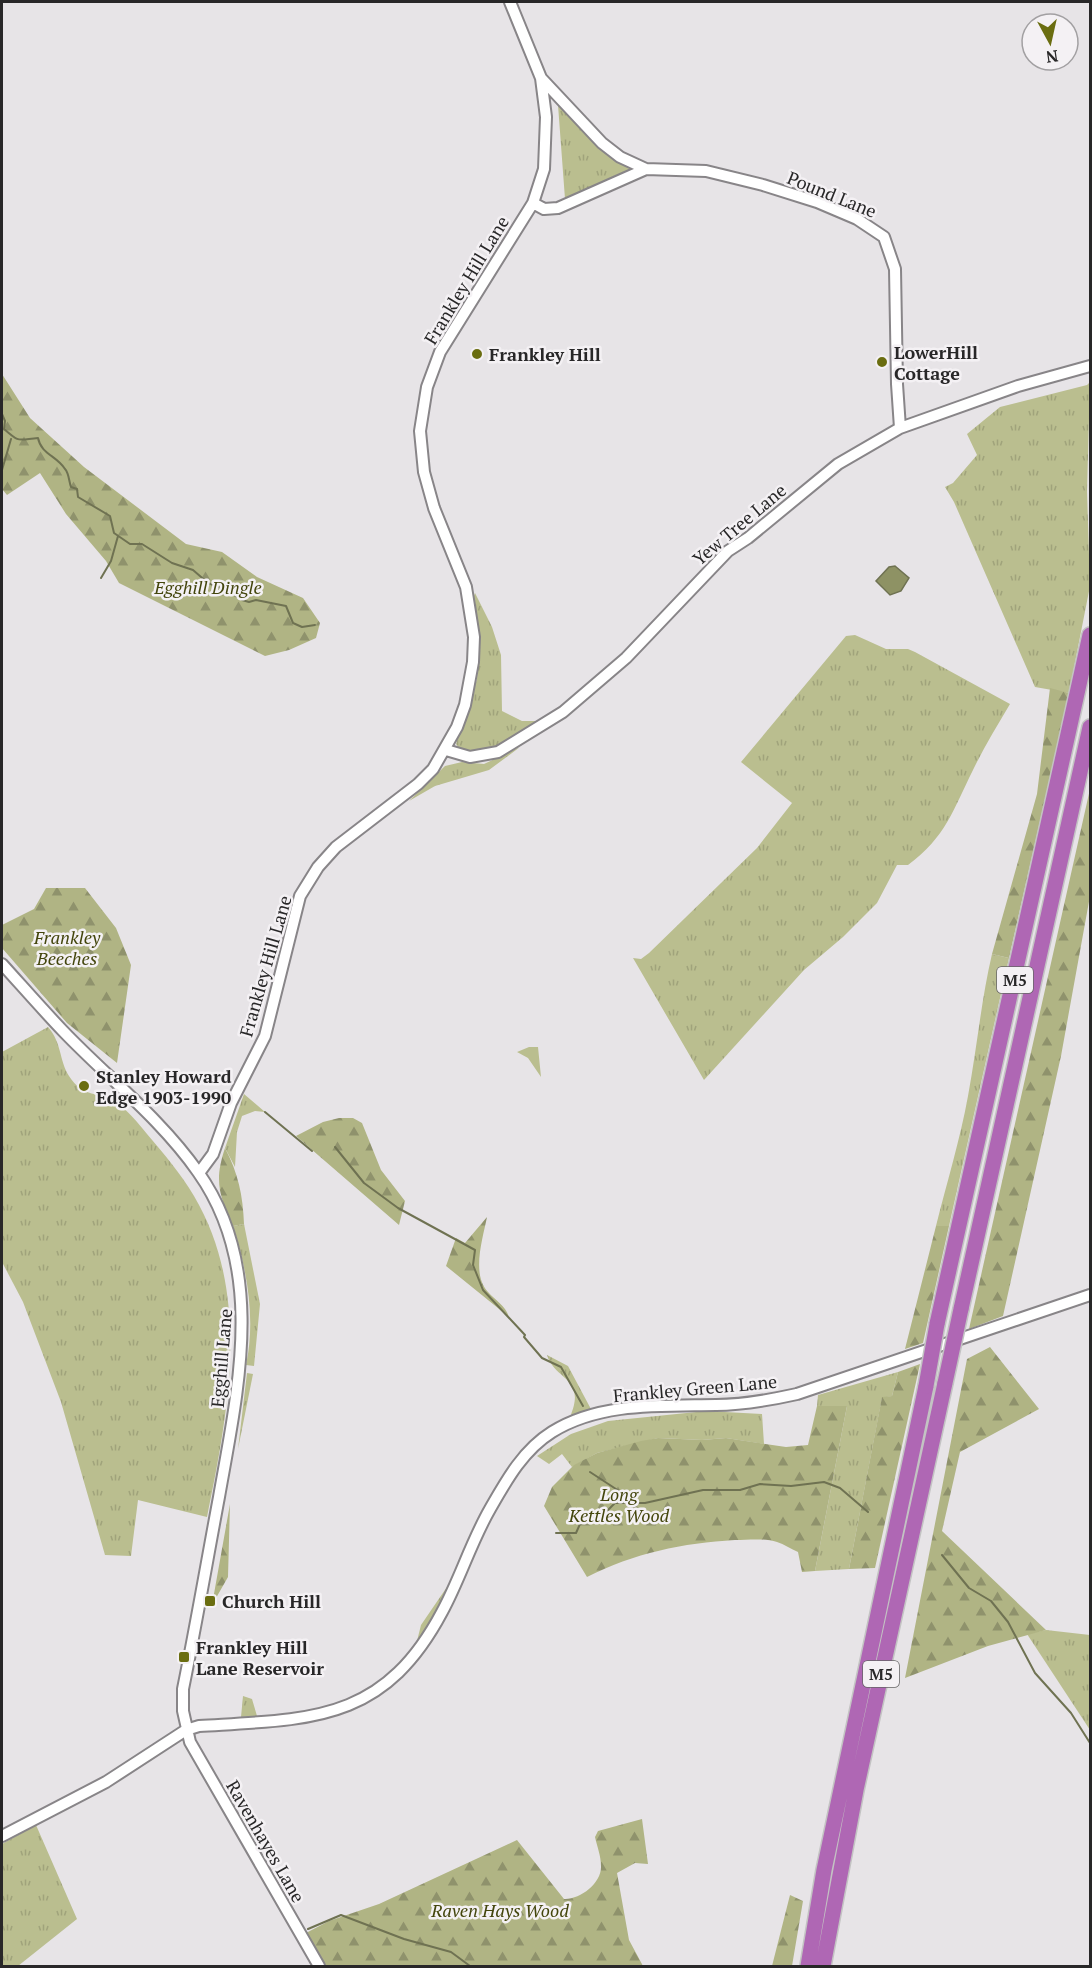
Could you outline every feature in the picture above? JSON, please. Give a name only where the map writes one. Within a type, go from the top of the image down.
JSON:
[{"type":"highway","name":"M5","points":[[807,1966],[824,1870],[937,1324],[1090,635]]},
{"type":"highway","name":"M5","points":[[824,1966],[856,1790],[1090,727]]},
{"type":"street","name":"Frankley Hill Lane","points":[[199,1173],[213,1154],[231,1103],[265,1036],[300,896],[318,867],[336,847],[418,784],[433,769],[446,750],[465,705],[473,662],[474,637],[466,586],[434,508],[424,472],[420,431],[426,387],[440,352],[533,203],[544,169],[546,117],[541,78],[510,2]]},
{"type":"street","name":"Pound Lane","points":[[541,78],[602,144],[620,157],[646,169],[706,171],[763,185],[817,202],[857,219],[884,237],[895,269],[900,428]]},
{"type":"street","name":"Pound Lane","points":[[533,203],[544,209],[558,208],[646,169]]},
{"type":"street","name":"Yew Tree Lane","points":[[446,750],[470,757],[498,752],[563,711],[626,657],[728,551],[748,538],[838,464],[900,428],[1018,386],[1090,366]]},
{"type":"street","name":"Egghill Lane","points":[[2,964],[63,1031],[140,1105],[199,1173],[214,1201],[232,1245],[242,1296],[242,1329],[233,1414],[183,1689],[186,1730]]},
{"type":"street","name":"Frankley Green Lane","points":[[186,1730],[199,1726],[326,1714],[390,1682],[416,1656],[428,1637],[443,1610],[482,1522],[504,1484],[527,1453],[543,1438],[572,1422],[611,1411],[641,1406],[760,1402],[797,1394],[1090,1295]]},
{"type":"street","points":[[2,1836],[106,1782],[186,1730]]},
{"type":"street","name":"Ravenhayes Lane","points":[[186,1730],[194,1750],[319,1966]]},
{"type":"green space","points":[[558,105],[602,148],[633,169],[565,199]]},
{"type":"green space","name":"Egghill Dingle","points":[[2,374],[30,418],[84,467],[186,544],[222,552],[257,577],[303,598],[320,623],[316,638],[289,650],[265,656],[119,583],[106,561],[66,514],[40,473],[7,495],[2,489]]},
{"type":"green space","points":[[1090,382],[1087,491],[1090,586],[1069,693],[1035,687],[954,502],[945,487],[953,483],[977,455],[967,434],[1000,407],[1087,385]]},
{"type":"green space","points":[[475,593],[492,627],[501,655],[502,711],[522,721],[540,721],[504,743],[486,749],[462,752],[456,744],[477,679],[478,657],[472,601]]},
{"type":"green space","points":[[855,635],[886,649],[908,649],[915,652],[1010,704],[940,833],[921,855],[908,865],[897,865],[877,903],[843,937],[804,970],[704,1080],[633,958],[641,959],[649,953],[757,848],[792,803],[741,762],[846,636]]},
{"type":"green space","points":[[1050,688],[1069,693],[1009,958],[992,954],[1037,794]]},
{"type":"green space","points":[[520,747],[489,770],[435,786],[409,801],[445,766],[462,762],[484,764]]},
{"type":"green space","points":[[1090,789],[1090,896],[1061,1056],[1003,1316],[969,1329]]},
{"type":"green space","name":"Frankley Beeches","points":[[46,888],[85,888],[116,928],[131,965],[117,1063],[67,1023],[2,948],[2,925],[34,909]]},
{"type":"green space","points":[[992,954],[1009,958],[949,1226],[936,1226],[965,1112]]},
{"type":"green space","points":[[48,1027],[56,1039],[66,1070],[74,1083],[85,1091],[115,1102],[124,1109],[184,1180],[212,1234],[223,1273],[229,1313],[230,1354],[222,1437],[207,1517],[138,1500],[131,1556],[105,1555],[61,1402],[23,1302],[2,1262],[2,1052]]},
{"type":"green space","points":[[529,1047],[538,1047],[541,1077],[528,1058],[517,1052]]},
{"type":"green space","points":[[244,1094],[265,1112],[255,1111],[242,1116],[237,1132],[235,1167],[225,1148]]},
{"type":"green space","points":[[339,1118],[353,1118],[362,1123],[381,1170],[405,1201],[399,1225],[296,1136],[323,1122]]},
{"type":"green space","points":[[225,1148],[239,1184],[242,1203],[244,1224],[233,1226],[221,1196],[219,1179]]},
{"type":"green space","points":[[487,1217],[481,1245],[480,1276],[488,1292],[503,1306],[509,1317],[446,1266],[456,1238],[465,1243]]},
{"type":"green space","points":[[244,1224],[260,1304],[254,1366],[246,1365],[250,1312],[246,1277],[233,1226]]},
{"type":"green space","points":[[936,1226],[949,1226],[923,1343],[905,1349]]},
{"type":"green space","points":[[990,1347],[1039,1409],[960,1452],[942,1531],[1046,1630],[988,1646],[905,1678],[967,1359]]},
{"type":"green space","points":[[547,1355],[568,1366],[592,1411],[570,1417],[575,1394],[568,1381],[556,1370]]},
{"type":"green space","points":[[920,1364],[875,1568],[849,1569],[882,1397],[892,1396],[898,1372]]},
{"type":"green space","points":[[898,1372],[892,1396],[882,1398],[849,1569],[815,1571],[847,1406],[817,1406],[818,1395]]},
{"type":"green space","points":[[247,1373],[253,1374],[238,1449]]},
{"type":"green space","name":"Long Kettles Wood","points":[[817,1406],[847,1406],[815,1571],[802,1572],[798,1552],[780,1543],[735,1540],[659,1551],[623,1562],[587,1577],[544,1506],[552,1487],[574,1465],[597,1453],[641,1441],[658,1438],[702,1440],[726,1438],[786,1447],[808,1445]]},
{"type":"green space","points":[[706,1411],[762,1414],[764,1444],[726,1438],[702,1440],[658,1438],[597,1453],[572,1467],[562,1454],[549,1464],[537,1456],[571,1434],[608,1421]]},
{"type":"green space","points":[[230,1504],[228,1577],[212,1605]]},
{"type":"green space","points":[[449,1584],[436,1613],[416,1645],[421,1625]]},
{"type":"green space","points":[[1046,1630],[1090,1635],[1090,1730],[1027,1634]]},
{"type":"green space","points":[[243,1696],[252,1699],[257,1716],[241,1717]]},
{"type":"green space","name":"Raven Hays Wood","points":[[642,1819],[648,1864],[635,1863],[617,1873],[629,1940],[643,1966],[325,1966],[306,1933],[329,1921],[379,1904],[517,1840],[564,1899],[577,1897],[594,1884],[600,1872],[600,1859],[595,1837],[598,1831]]},
{"type":"green space","points":[[36,1825],[77,1919],[18,1966],[2,1966],[2,1844]]},
{"type":"green space","points":[[790,1895],[803,1901],[792,1966],[772,1966]]},
{"type":"shaded area","points":[[895,566],[909,578],[901,591],[890,595],[876,581],[889,567]]},
{"type":"waterway","points":[[2,414],[5,421],[4,429],[19,440],[38,438],[42,448],[62,465],[71,487],[77,489],[78,497],[110,516],[114,533],[130,544],[142,544],[172,563],[193,570],[208,583],[242,600],[249,602],[256,600],[286,606],[293,623],[302,627],[315,625]]},
{"type":"waterway","points":[[2,470],[11,439]]},
{"type":"waterway","points":[[101,578],[111,561],[118,536]]},
{"type":"waterway","points":[[265,1112],[312,1151]]},
{"type":"waterway","points":[[335,1147],[364,1183],[398,1208],[475,1250],[473,1265],[483,1290],[525,1335],[524,1337],[542,1358],[561,1367],[583,1406]]},
{"type":"waterway","points":[[590,1472],[619,1491],[624,1502]]},
{"type":"waterway","points":[[556,1533],[576,1533],[580,1524],[607,1511],[615,1503],[645,1503],[703,1490],[740,1490],[760,1484],[791,1486],[824,1482],[840,1488],[868,1512]]},
{"type":"waterway","points":[[942,1555],[969,1588],[991,1601],[1008,1622],[1035,1673],[1071,1713],[1090,1743]]},
{"type":"waterway","points":[[308,1929],[341,1915],[404,1939],[451,1952],[470,1966]]},
{"type":"place","name":"Frankley Hill","points":[[477,354]]},
{"type":"place","name":"LowerHill Cottage","points":[[882,362]]},
{"type":"place","name":"Stanley Howard Edge 1903-1990","points":[[84,1086]]},
{"type":"place","name":"Church Hill","points":[[210,1601]]},
{"type":"place","name":"Frankley Hill Lane Reservoir","points":[[184,1657]]}]
